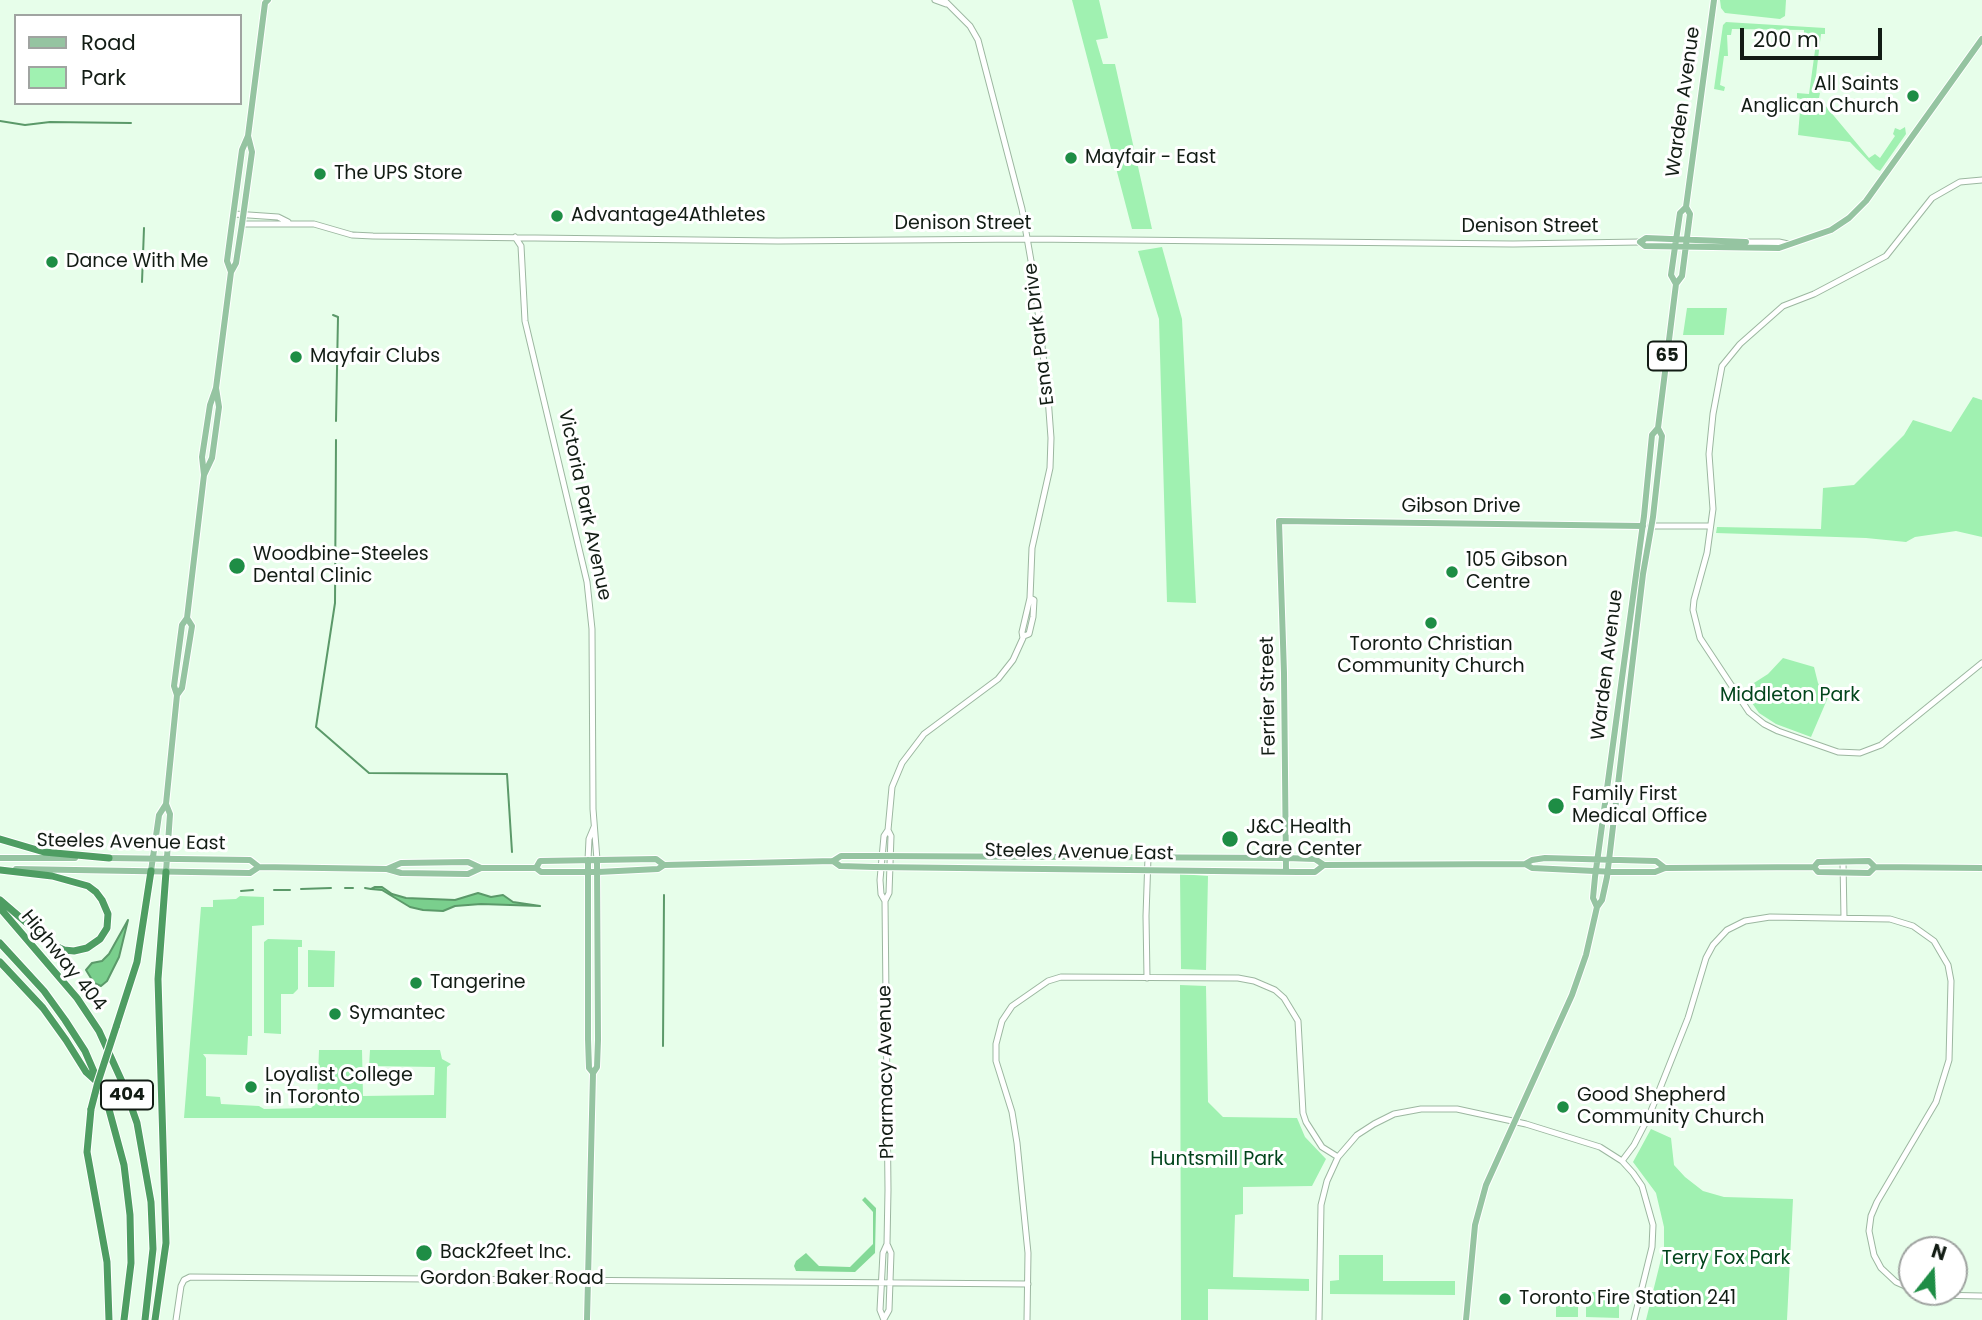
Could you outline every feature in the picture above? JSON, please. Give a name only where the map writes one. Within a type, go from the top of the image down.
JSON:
[{"type":"highway","points":[[0,839],[44,852],[109,858]]},
{"type":"highway","points":[[0,870],[52,876],[88,886],[102,900],[108,914],[107,928],[100,939],[87,948],[64,950],[51,944],[0,900]]},
{"type":"highway","points":[[109,1320],[107,1262],[88,1152],[91,1109],[97,1082],[139,953],[151,871]]},
{"type":"highway","points":[[155,1320],[166,1243],[158,955],[166,872]]},
{"type":"highway","name":"Highway 404","points":[[0,908],[77,998],[99,1031],[124,1086],[139,1136],[151,1202],[153,1248],[145,1320]]},
{"type":"highway","name":"Highway 404","points":[[0,943],[44,991],[65,1020],[85,1051],[99,1083],[124,1165],[130,1215],[131,1263],[124,1320]]},
{"type":"highway","points":[[0,962],[43,1008],[86,1072],[99,1083]]},
{"type":"main road","name":"Warden Avenue","points":[[1676,284],[1671,275],[1680,213],[1686,207],[1714,0]]},
{"type":"main road","points":[[231,272],[227,261],[242,150],[248,136],[265,1]]},
{"type":"main road","name":"Denison Street","points":[[1746,242],[1646,238],[1640,242],[1645,246],[1686,248],[1779,248],[1831,230],[1858,210],[1982,39]]},
{"type":"main road","points":[[151,871],[159,815],[166,804],[177,695],[174,686],[183,625],[187,618],[204,475],[202,457],[210,405],[216,388],[231,272],[236,263],[242,224],[251,152],[248,136]]},
{"type":"main road","name":"Warden Avenue","points":[[1597,907],[1593,898],[1596,871],[1630,611],[1662,436],[1658,428],[1676,284],[1682,276],[1686,248],[1690,214],[1686,207]]},
{"type":"main road","name":"Gibson Drive","points":[[1279,521],[1647,526]]},
{"type":"main road","name":"Ferrier Street","points":[[1279,521],[1284,656],[1286,871]]},
{"type":"main road","name":"Warden Avenue","points":[[1466,1320],[1471,1258],[1478,1211],[1486,1185],[1580,973],[1597,907],[1602,900],[1608,872],[1647,526]]},
{"type":"main road","points":[[1630,611],[1638,617]]},
{"type":"main road","points":[[166,804],[170,814],[166,872]]},
{"type":"main road","name":"Steeles Avenue East","points":[[0,870],[250,873],[259,867],[387,869],[401,873],[457,874],[468,874],[481,868],[598,872],[658,869],[664,865],[833,861],[841,856],[1286,858],[1315,859],[1324,865],[1525,864],[1545,858],[1656,861],[1665,868]]},
{"type":"main road","name":"Steeles Avenue East","points":[[0,858],[250,860],[259,867]]},
{"type":"main road","name":"Steeles Avenue East","points":[[536,868],[540,861],[656,859],[664,865]]},
{"type":"main road","name":"Victoria Park Avenue","points":[[588,860],[588,1040],[589,1068],[593,1073]]},
{"type":"main road","name":"Victoria Park Avenue","points":[[587,1320],[593,1073],[597,1068],[598,1040],[597,860]]},
{"type":"main road","name":"Steeles Avenue East","points":[[833,861],[840,866],[1315,872],[1324,865]]},
{"type":"main road","name":"Steeles Avenue East","points":[[1525,864],[1532,868],[1608,872],[1655,872],[1665,868],[1814,867],[1818,863],[1869,861],[1875,867],[1982,867]]},
{"type":"main road","name":"Steeles Avenue East","points":[[387,869],[401,863],[468,862],[481,868]]},
{"type":"main road","name":"Steeles Avenue East","points":[[1814,867],[1818,872],[1869,873],[1875,867]]},
{"type":"street","name":"Esna Park Drive","points":[[886,856],[891,836],[888,830],[892,787],[909,752],[924,734],[998,679],[1013,660],[1024,636],[1022,632],[1030,598],[1032,548],[1044,501],[1051,451],[1048,397],[1028,239],[1006,145],[978,40],[970,26],[945,2],[935,0]]},
{"type":"street","points":[[1982,180],[1960,182],[1940,192],[1920,211],[1886,256],[1814,294],[1783,306],[1730,355],[1722,366],[1709,454],[1713,502],[1704,564],[1693,600],[1696,629],[1706,650],[1749,712],[1764,724],[1838,752],[1867,751],[1889,739],[1982,663]]},
{"type":"street","name":"Denison Street","points":[[234,215],[278,217],[288,222]]},
{"type":"street","name":"Denison Street","points":[[242,224],[314,224],[356,235],[778,241],[1028,239],[1640,242]]},
{"type":"street","name":"Victoria Park Avenue","points":[[515,237],[521,246],[525,321],[587,582],[592,629],[594,827],[597,860]]},
{"type":"street","name":"Denison Street","points":[[1746,242],[1788,244]]},
{"type":"street","points":[[1647,526],[1710,526]]},
{"type":"street","name":"Victoria Park Avenue","points":[[588,860],[589,839],[594,827]]},
{"type":"street","name":"Pharmacy Avenue","points":[[884,1320],[889,1310],[891,1253],[887,1244],[885,901],[881,894],[886,856]]},
{"type":"street","points":[[1147,978],[1149,857]]},
{"type":"street","points":[[1843,862],[1844,918]]},
{"type":"street","points":[[1622,1161],[1649,1116],[1688,1018],[1706,958],[1717,939],[1735,925],[1754,919],[1890,919],[1913,926],[1927,934],[1937,945],[1949,970],[1951,1037],[1943,1083],[1928,1119],[1877,1202],[1870,1221],[1870,1239],[1878,1262],[1898,1283]]},
{"type":"street","points":[[1027,1320],[1028,1253],[1015,1129],[996,1061],[996,1044],[1002,1021],[1012,1006],[1055,978],[1238,978],[1275,990],[1289,1005],[1298,1021],[1303,1113],[1306,1122],[1322,1147],[1338,1157]]},
{"type":"street","points":[[1319,1320],[1321,1205],[1327,1181],[1338,1157],[1363,1130],[1382,1119],[1405,1111],[1457,1109],[1515,1121],[1600,1147],[1622,1161],[1642,1186],[1653,1224],[1653,1247],[1634,1320]]},
{"type":"street","name":"Pharmacy Avenue","points":[[884,1320],[880,1310],[883,1253],[887,1244]]},
{"type":"street","name":"Gordon Baker Road","points":[[176,1320],[181,1286],[184,1280],[190,1277],[1028,1284]]},
{"type":"green space","points":[[1072,0],[1099,0],[1108,38],[1096,40],[1103,64],[1115,64],[1152,229],[1132,229]]},
{"type":"green space","points":[[1720,0],[1786,0],[1785,16],[1780,19],[1725,13]]},
{"type":"green space","points":[[1726,22],[1825,28],[1825,34],[1821,34],[1814,92],[1820,93],[1819,98],[1869,158],[1875,154],[1880,158],[1895,136],[1895,128],[1900,130],[1905,127],[1906,134],[1880,171],[1850,142],[1798,135],[1801,99],[1797,98],[1797,93],[1809,94],[1817,36],[1804,35],[1804,30],[1732,29],[1731,35],[1727,35],[1728,56],[1724,56],[1720,85],[1725,87],[1724,91],[1714,89],[1723,25]]},
{"type":"green space","points":[[1162,247],[1182,319],[1196,603],[1167,602],[1159,319],[1138,251]]},
{"type":"green space","points":[[1687,308],[1727,308],[1724,335],[1683,335]]},
{"type":"green space","points":[[1973,397],[1982,400],[1982,537],[1956,531],[1915,537],[1906,542],[1866,538],[1716,533],[1717,527],[1821,529],[1823,488],[1854,485],[1904,435],[1913,420],[1951,432]]},
{"type":"green space","name":"Middleton Park","points":[[1783,658],[1814,667],[1818,683],[1829,695],[1811,737],[1776,724],[1759,713],[1743,690],[1768,674]]},
{"type":"green space","points":[[1180,874],[1208,876],[1206,970],[1181,969]]},
{"type":"green space","points":[[240,896],[264,897],[264,925],[252,926],[252,1036],[248,1036],[247,1055],[203,1054],[206,1058],[206,1096],[220,1097],[221,1104],[259,1106],[264,1109],[311,1108],[317,1102],[319,1050],[362,1050],[363,1096],[434,1095],[435,1067],[369,1066],[370,1050],[440,1050],[442,1059],[451,1064],[447,1067],[446,1118],[184,1118],[201,907],[213,907],[213,900],[236,899]]},
{"type":"green space","points":[[268,939],[302,940],[302,947],[298,947],[298,989],[293,994],[281,994],[281,1034],[264,1033],[264,942]]},
{"type":"green space","points":[[308,950],[335,951],[334,987],[308,987]]},
{"type":"green space","name":"Huntsmill Park","points":[[1180,985],[1206,986],[1208,1102],[1223,1117],[1297,1118],[1305,1137],[1326,1159],[1312,1186],[1243,1187],[1243,1214],[1235,1215],[1233,1277],[1309,1279],[1309,1291],[1208,1289],[1208,1320],[1181,1320]]},
{"type":"green space","name":"Terry Fox Park","points":[[1651,1129],[1671,1138],[1674,1165],[1703,1191],[1724,1197],[1793,1199],[1787,1320],[1646,1320],[1664,1247],[1664,1227],[1656,1193],[1633,1162]]},
{"type":"green space","points":[[1339,1255],[1383,1255],[1383,1281],[1455,1281],[1455,1295],[1330,1294],[1330,1281],[1339,1280]]},
{"type":"green space","points":[[1556,1292],[1578,1292],[1578,1317],[1556,1317]]},
{"type":"green space","points":[[1586,1292],[1619,1292],[1619,1318],[1586,1317]]},
{"type":"shaded area","points":[[382,887],[392,894],[406,898],[455,900],[478,893],[491,897],[503,895],[513,902],[540,906],[481,904],[455,906],[443,911],[423,910],[410,907],[382,890],[371,889]]},
{"type":"shaded area","points":[[128,920],[119,957],[107,981],[101,986],[94,983],[86,970],[92,963],[102,961],[109,954]]},
{"type":"shaded area","points":[[865,1197],[876,1208],[875,1253],[855,1272],[796,1271],[796,1261],[806,1253],[819,1266],[850,1267],[873,1244],[873,1212],[862,1200]]},
{"type":"waterway","points":[[0,121],[25,125],[50,122],[131,123]]},
{"type":"waterway","points":[[142,282],[144,228]]},
{"type":"waterway","points":[[333,315],[338,317],[336,421]]},
{"type":"waterway","points":[[336,440],[335,603],[316,727],[369,773],[507,774],[512,852]]},
{"type":"waterway","points":[[301,889],[331,888]]},
{"type":"waterway","points":[[345,888],[353,888]]},
{"type":"waterway","points":[[365,888],[371,889]]},
{"type":"waterway","points":[[241,891],[253,890]]},
{"type":"waterway","points":[[274,890],[290,890]]},
{"type":"waterway","points":[[663,1046],[664,895]]},
{"type":"place","name":"All Saints Anglican Church","points":[[1913,96]]},
{"type":"place","name":"Mayfair - East","points":[[1071,158]]},
{"type":"place","name":"The UPS Store","points":[[320,174]]},
{"type":"place","name":"Advantage4Athletes","points":[[557,216]]},
{"type":"place","name":"Dance With Me","points":[[52,262]]},
{"type":"place","name":"Mayfair Clubs","points":[[296,357]]},
{"type":"place","name":"Woodbine-Steeles Dental Clinic","points":[[237,566]]},
{"type":"place","name":"105 Gibson Centre","points":[[1452,572]]},
{"type":"place","name":"Toronto Christian Community Church","points":[[1431,623]]},
{"type":"place","name":"Family First Medical Office","points":[[1556,806]]},
{"type":"place","name":"J&C Health Care Center","points":[[1230,839]]},
{"type":"place","name":"Tangerine","points":[[416,983]]},
{"type":"place","name":"Symantec","points":[[335,1014]]},
{"type":"place","name":"Loyalist College in Toronto","points":[[251,1087]]},
{"type":"place","name":"Good Shepherd Community Church","points":[[1563,1107]]},
{"type":"place","name":"Back2feet Inc.","points":[[424,1253]]},
{"type":"place","name":"Toronto Fire Station 241","points":[[1505,1299]]}]
